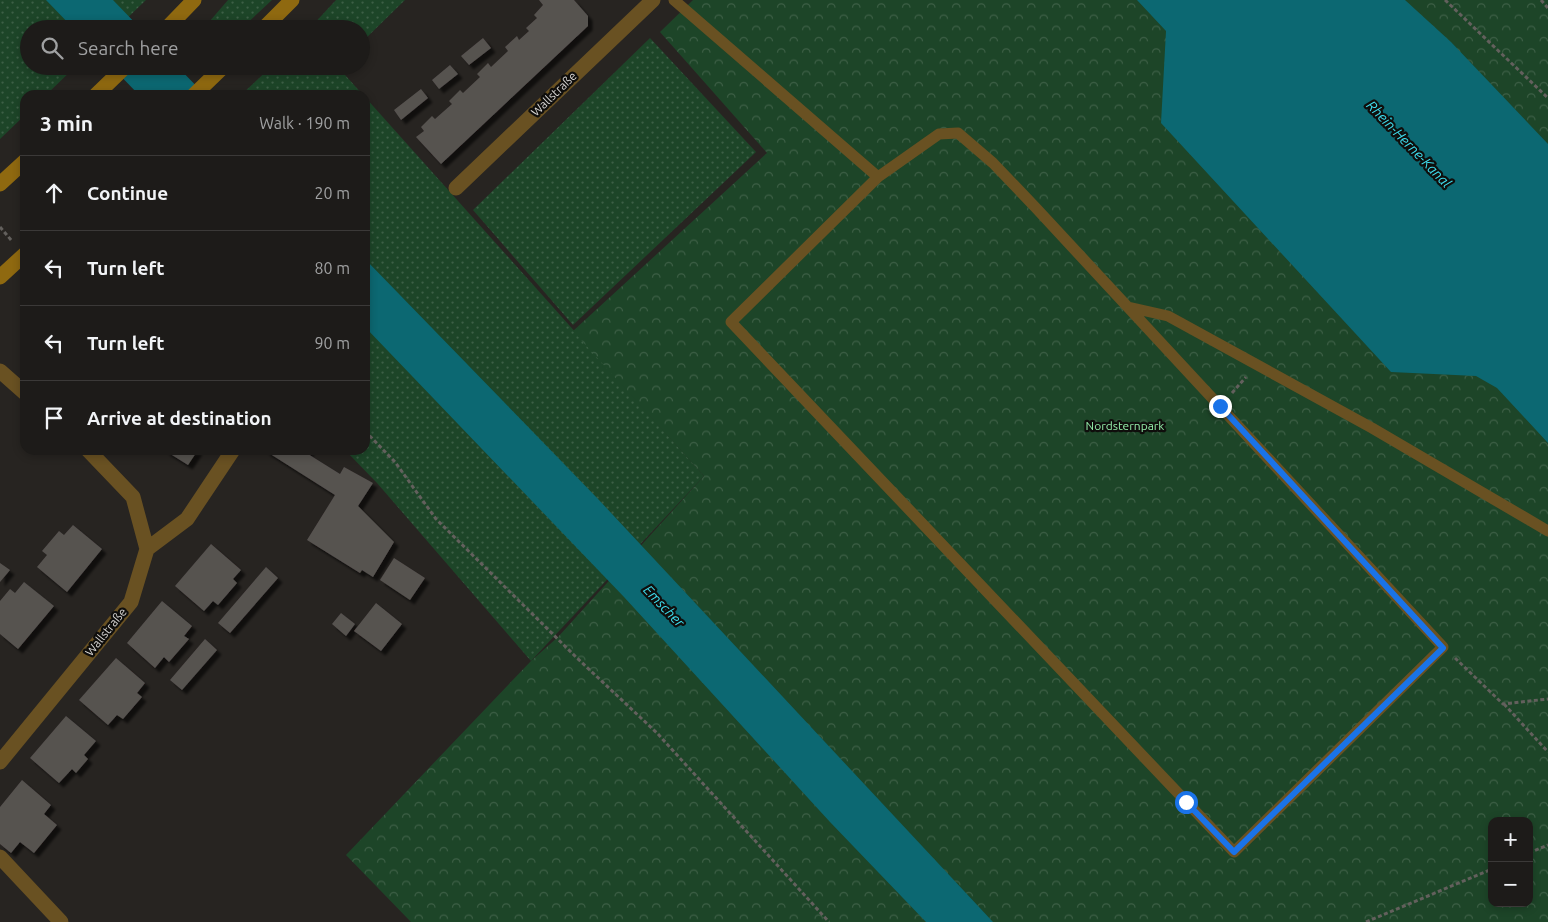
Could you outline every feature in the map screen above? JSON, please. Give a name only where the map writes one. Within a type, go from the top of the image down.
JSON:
[{"type":"main road","points":[[175,20],[194,0]]},
{"type":"main road","points":[[271,20],[292,0]]},
{"type":"main road","points":[[101,90],[117,75]]},
{"type":"main road","points":[[199,90],[215,75]]},
{"type":"main road","points":[[0,184],[20,166]]},
{"type":"main road","points":[[0,277],[20,259]]},
{"type":"street","name":"Wallstraße","points":[[456,188],[652,0]]},
{"type":"street","points":[[0,371],[20,389]]},
{"type":"street","points":[[93,455],[133,497],[147,549],[187,519],[230,455]]},
{"type":"street","name":"Wallstraße","points":[[0,762],[131,602],[147,549]]},
{"type":"street","points":[[0,857],[62,922]]},
{"type":"lane","points":[[674,0],[878,177]]},
{"type":"lane","points":[[958,132],[993,163],[1128,307],[1443,648],[1234,852],[731,322],[878,177],[939,134],[958,132]]},
{"type":"lane","points":[[1128,307],[1168,316],[1372,428],[1548,531]]},
{"type":"path","points":[[1445,0],[1548,98]]},
{"type":"path","points":[[1541,0],[1548,8]]},
{"type":"path","points":[[1220,406],[1257,364]]},
{"type":"path","points":[[370,436],[395,462],[436,519],[577,658],[657,733],[830,922]]},
{"type":"path","points":[[1443,648],[1504,704],[1548,752]]},
{"type":"path","points":[[1504,704],[1548,699]]},
{"type":"path","points":[[1533,851],[1548,845]]},
{"type":"path","points":[[1366,922],[1488,871]]},
{"type":"green space","points":[[0,0],[146,0],[125,20],[20,20],[20,75],[67,75],[51,90],[20,90],[20,120],[0,139]]},
{"type":"green space","points":[[228,0],[272,0],[251,20],[211,20]]},
{"type":"green space","points":[[336,0],[405,0],[370,34],[370,20],[317,20]]},
{"type":"green space","name":"Nordsternpark","points":[[693,0],[1548,0],[1548,922],[411,922],[346,855],[531,661],[558,637],[704,476],[573,331],[767,153],[660,32]]},
{"type":"green space","points":[[650,38],[756,152],[573,325],[473,210]]},
{"type":"green space","points":[[262,75],[345,75],[359,90],[246,90]]},
{"type":"green space","points":[[370,103],[704,476],[531,661],[377,483],[350,455],[370,455]]},
{"type":"water","points":[[46,0],[113,0],[132,20],[65,20]]},
{"type":"water","name":"Rhein-Herne-Kanal","points":[[1137,0],[1405,0],[1451,42],[1548,144],[1548,443],[1497,388],[1476,376],[1391,372],[1161,123],[1166,31]]},
{"type":"water","points":[[120,75],[186,75],[200,90],[134,90]]},
{"type":"water","name":"Emscher","points":[[370,264],[599,500],[993,922],[926,922],[830,822],[624,597],[370,332]]},
{"type":"building","points":[[539,0],[574,0],[588,16],[588,26],[441,164],[416,137],[424,131],[421,127],[432,116],[435,119],[452,104],[449,101],[460,90],[463,93],[480,77],[477,74],[488,63],[491,67],[508,51],[505,47],[517,36],[519,40],[529,31],[526,28],[537,18],[534,15],[543,5]]},
{"type":"building","points":[[483,38],[491,48],[469,65],[461,56]]},
{"type":"building","points":[[450,65],[458,74],[439,89],[432,80]]},
{"type":"building","points":[[421,89],[428,98],[401,120],[394,110]]},
{"type":"building","points":[[172,455],[195,455],[188,465]]},
{"type":"building","points":[[272,455],[310,455],[340,474],[344,467],[373,483],[358,506],[394,542],[373,577],[362,570],[360,573],[307,540],[335,495]]},
{"type":"building","points":[[73,525],[102,549],[67,592],[37,567],[47,555],[42,551],[59,531],[64,535]]},
{"type":"building","points":[[211,544],[241,570],[233,579],[237,583],[218,605],[213,601],[204,611],[175,586]]},
{"type":"building","points":[[394,558],[425,578],[410,600],[380,580]]},
{"type":"building","points":[[0,563],[10,570],[0,582]]},
{"type":"building","points":[[266,567],[278,578],[230,633],[218,623]]},
{"type":"building","points":[[24,582],[54,606],[18,649],[0,634],[0,601],[10,589],[15,593]]},
{"type":"building","points":[[162,601],[192,626],[184,636],[189,639],[169,662],[164,657],[155,668],[127,643]]},
{"type":"building","points":[[376,603],[402,624],[381,651],[354,631]]},
{"type":"building","points":[[341,613],[355,624],[346,636],[332,624]]},
{"type":"building","points":[[205,639],[217,650],[182,690],[170,680]]},
{"type":"building","points":[[116,658],[145,683],[137,693],[142,697],[123,719],[117,715],[108,725],[79,700]]},
{"type":"building","points":[[66,716],[96,741],[84,755],[88,759],[76,773],[72,769],[59,783],[30,758]]},
{"type":"building","points":[[22,780],[51,805],[44,814],[57,825],[34,853],[20,842],[11,853],[0,844],[0,807]]},
{"type":"route","points":[[1186,802],[1234,852],[1443,648],[1220,406]]}]
